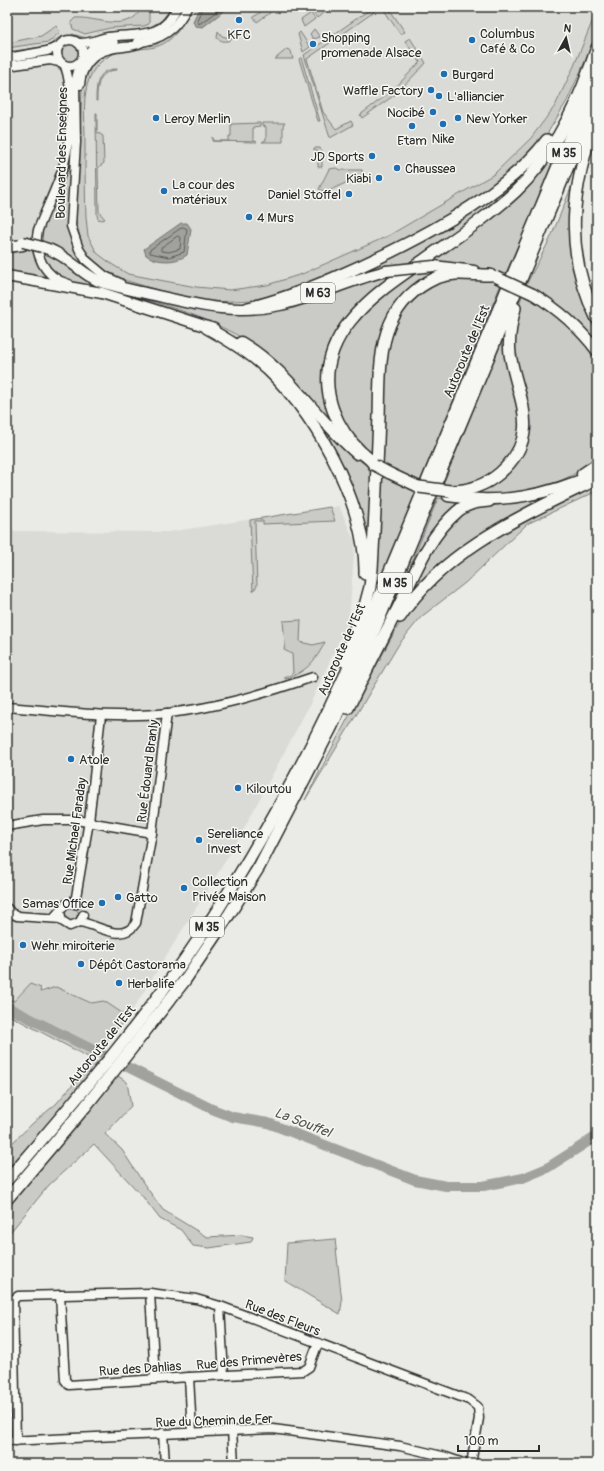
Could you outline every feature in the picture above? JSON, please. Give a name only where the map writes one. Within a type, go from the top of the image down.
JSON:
[{"type":"highway","points":[[248,308],[280,300],[374,259],[437,226],[490,193],[516,174],[538,152],[558,123],[597,48]]},
{"type":"highway","points":[[374,464],[361,455],[343,431],[332,408],[328,381],[330,364],[341,333],[354,314],[377,293],[471,227],[517,190],[542,160],[555,140],[586,76],[590,63]]},
{"type":"highway","name":"Autoroute de l’Est","points":[[7,1180],[122,1042],[174,974],[254,852],[307,754],[373,612],[597,72]]},
{"type":"highway","name":"Autoroute de l’Est","points":[[7,1199],[107,1079],[185,980],[259,867],[342,704],[387,601],[597,97]]},
{"type":"highway","points":[[597,116],[588,140],[577,186],[574,224],[580,270],[589,302],[597,319]]},
{"type":"highway","points":[[307,754],[320,715],[358,632],[370,587],[374,546],[381,373],[384,344],[388,328],[401,304],[427,283],[454,273],[493,276]]},
{"type":"highway","points":[[419,487],[449,494],[471,489],[492,479],[511,461],[521,442],[524,428],[525,410],[512,364],[509,341],[516,304],[516,292]]},
{"type":"highway","points":[[207,328],[231,341],[259,362],[291,394],[332,458],[351,500],[364,546],[365,583],[355,632],[340,672]]},
{"type":"highway","points":[[368,667],[411,601],[444,568],[490,535],[597,479]]},
{"type":"highway","points":[[259,867],[333,737],[417,571],[440,531],[453,515],[463,507],[473,502],[489,500]]},
{"type":"main road","points":[[7,243],[23,244]]},
{"type":"main road","name":"M 63","points":[[23,244],[44,248],[66,258],[96,280],[131,292],[154,295],[205,307],[248,308],[281,305],[386,271],[434,266],[460,268],[493,276],[533,294],[564,315],[580,330],[597,351]]},
{"type":"main road","points":[[7,247],[23,244]]},
{"type":"main road","points":[[7,276],[88,290],[133,302],[231,336],[263,357],[284,375],[345,444],[361,455]]},
{"type":"main road","points":[[7,280],[57,285]]},
{"type":"main road","points":[[374,464],[419,487]]},
{"type":"main road","points":[[532,494],[572,480],[597,464]]},
{"type":"main road","points":[[449,494],[489,500],[532,494],[555,490],[597,473]]},
{"type":"street","points":[[7,58],[47,51],[58,47],[63,42],[69,40],[78,43],[88,43],[110,37],[149,34],[166,23],[177,7]]},
{"type":"street","points":[[7,66],[50,60],[71,67],[81,60],[88,51],[102,45],[153,40],[168,33],[180,20],[187,7]]},
{"type":"street","points":[[76,129],[81,78],[87,64],[95,56],[105,50],[136,46],[142,42]]},
{"type":"street","points":[[78,43],[83,51],[81,60]]},
{"type":"street","points":[[58,47],[57,56],[62,64]]},
{"type":"street","name":"Boulevard des Enseignes","points":[[81,60],[75,83],[76,129],[71,226],[79,249],[90,265],[114,281],[154,295]]},
{"type":"street","name":"Boulevard des Enseignes","points":[[62,64],[69,82],[70,114],[65,159],[38,230],[37,250],[44,266],[54,277],[62,282],[88,290]]},
{"type":"street","points":[[7,707],[102,714],[167,713],[250,696],[312,677]]},
{"type":"street","name":"Rue Édouard Branly","points":[[81,919],[89,924],[121,934],[132,930],[136,923],[152,833],[167,713]]},
{"type":"street","name":"Rue Michael Faraday","points":[[76,902],[89,821],[102,714]]},
{"type":"street","points":[[7,826],[43,820],[89,821],[152,833]]},
{"type":"street","points":[[76,902],[82,910],[81,919],[70,926],[64,923],[61,915],[66,904],[76,902]]},
{"type":"street","points":[[7,908],[11,913],[17,916],[52,918],[61,915]]},
{"type":"street","points":[[150,1293],[156,1379]]},
{"type":"street","name":"Rue des Fleurs","points":[[16,1441],[13,1300],[18,1296],[150,1293],[175,1295],[220,1306],[469,1400],[478,1407],[479,1418],[471,1464]]},
{"type":"street","name":"Rue des Dahlias","points":[[60,1295],[64,1380],[69,1385],[189,1377],[192,1432]]},
{"type":"street","points":[[220,1306],[224,1375]]},
{"type":"street","name":"Rue des Primevères","points":[[189,1377],[303,1371],[309,1367],[318,1343]]},
{"type":"street","name":"Rue du Chemin de Fer","points":[[7,1441],[273,1429],[368,1441],[436,1454],[466,1464]]},
{"type":"street","points":[[232,1430],[234,1464]]},
{"type":"street","points":[[163,1434],[165,1464]]},
{"type":"shaded area","points":[[7,7],[597,7],[597,10],[574,66],[555,106],[531,138],[494,174],[388,236],[291,278],[267,285],[230,290],[196,287],[155,279],[154,314],[72,292],[7,284]]},
{"type":"shaded area","points":[[142,7],[149,7],[149,24],[144,26],[110,28],[85,34],[73,29],[71,22],[75,18],[83,18],[121,22],[129,20],[136,15]]},
{"type":"shaded area","points":[[172,7],[175,7],[169,17],[153,30],[79,40],[72,34],[86,38],[109,32],[144,30],[161,21]]},
{"type":"shaded area","points":[[256,7],[266,7],[270,13],[257,22],[253,17],[260,13]]},
{"type":"shaded area","points":[[319,7],[328,7],[329,9],[317,18],[313,12]]},
{"type":"shaded area","points":[[382,7],[388,7],[405,32],[400,34]]},
{"type":"shaded area","points":[[372,8],[374,12],[307,59],[323,112],[336,129],[351,121],[353,125],[330,138],[304,55]]},
{"type":"shaded area","points":[[597,10],[597,35],[567,101],[547,134],[525,160],[460,208],[394,244],[318,280],[286,292],[252,300],[212,302],[170,294],[118,278],[105,270],[91,258],[82,245],[76,221],[82,88],[85,71],[102,54],[157,44],[181,27],[167,42],[160,45],[110,55],[98,65],[87,84],[84,107],[86,217],[88,236],[97,253],[128,274],[196,287],[230,290],[267,285],[302,274],[388,236],[494,174],[531,138],[555,106],[574,66]]},
{"type":"shaded area","points":[[311,13],[315,19],[304,27],[301,20]]},
{"type":"shaded area","points":[[56,26],[60,32],[49,42],[7,48],[7,43],[41,36]]},
{"type":"shaded area","points":[[243,29],[246,29],[228,41],[217,38],[218,31],[222,36],[229,38]]},
{"type":"shaded area","points":[[314,29],[320,37],[313,39],[310,34]]},
{"type":"shaded area","points":[[300,32],[310,47],[303,52],[298,34]]},
{"type":"shaded area","points":[[61,36],[60,40],[53,46],[7,54],[7,52],[48,46]]},
{"type":"shaded area","points":[[410,38],[426,63],[396,94],[362,118],[360,115],[393,90],[420,62],[405,41]]},
{"type":"shaded area","points":[[70,44],[77,47],[80,54],[77,61],[70,64],[63,61],[60,54],[63,47]]},
{"type":"shaded area","points":[[287,49],[291,51],[293,59],[275,59]]},
{"type":"shaded area","points":[[301,57],[320,121],[318,121],[299,59]]},
{"type":"shaded area","points":[[56,63],[64,71],[68,109],[63,159],[60,158],[64,141],[66,91],[62,72],[55,66],[51,65],[7,70],[7,68]]},
{"type":"shaded area","points":[[117,69],[102,76],[98,85],[96,101],[96,89],[99,79],[105,72]]},
{"type":"shaded area","points":[[70,71],[73,71],[73,136],[67,225],[73,246],[83,263],[93,273],[38,241],[41,228],[45,224],[48,210],[65,168]]},
{"type":"shaded area","points":[[96,113],[97,132],[103,136],[104,163],[98,168],[99,212],[105,219],[102,220],[98,219],[97,215]]},
{"type":"shaded area","points":[[260,123],[260,126],[253,127],[253,140],[257,142],[213,141],[213,137],[214,141],[229,141],[229,136],[231,136],[231,124]]},
{"type":"shaded area","points":[[262,123],[285,123],[283,126],[283,142],[262,142],[266,140],[266,127],[262,126]]},
{"type":"shaded area","points":[[570,127],[505,275],[459,263],[425,261],[492,216]]},
{"type":"shaded area","points":[[314,148],[320,148],[322,151],[322,167],[318,167],[318,151],[314,150]]},
{"type":"shaded area","points":[[535,160],[522,180],[497,201],[413,262],[381,267],[304,294],[357,271]]},
{"type":"shaded area","points":[[336,168],[341,170],[362,170],[363,175],[326,192],[319,189],[329,169]]},
{"type":"shaded area","points":[[577,173],[572,233],[597,324],[597,343],[565,310],[547,296],[526,285],[551,237]]},
{"type":"shaded area","points":[[23,249],[32,250],[38,264],[50,279],[7,275],[7,251]]},
{"type":"shaded area","points":[[39,251],[56,256],[100,278],[158,302],[193,310],[240,314],[396,274],[375,288],[350,312],[330,350],[333,425],[305,391],[282,367],[251,344],[227,330],[176,309],[123,294],[69,282],[54,274]]},
{"type":"shaded area","points":[[430,270],[440,271],[424,279],[405,294],[389,315],[373,457],[356,442],[342,421],[331,388],[335,352],[353,317],[410,272]]},
{"type":"shaded area","points":[[451,277],[483,279],[501,284],[420,482],[381,463],[386,360],[393,327],[409,301],[433,284]]},
{"type":"shaded area","points":[[523,293],[563,318],[597,357],[597,457],[584,468],[570,476],[539,488],[506,493],[473,494],[524,444],[514,368],[515,330]]},
{"type":"shaded area","points":[[504,333],[519,396],[521,433],[508,460],[476,485],[442,487]]},
{"type":"shaded area","points":[[304,402],[349,452],[371,469],[368,553],[362,522]]},
{"type":"shaded area","points":[[380,475],[417,492],[372,599]]},
{"type":"shaded area","points":[[597,483],[597,491],[527,524],[465,583],[421,617],[399,644],[305,800],[394,634],[403,618],[414,604],[453,566],[476,549],[499,534]]},
{"type":"shaded area","points":[[438,498],[460,503],[410,575],[407,574]]},
{"type":"shaded area","points":[[542,499],[543,502],[410,597],[443,535],[462,515],[480,508]]},
{"type":"shaded area","points":[[339,506],[355,542],[349,619],[311,702],[234,847],[128,1017],[30,984],[13,1001],[7,998],[7,531],[168,532]]},
{"type":"shaded area","points":[[330,507],[335,521],[263,524],[263,521],[255,521],[257,586],[253,591],[250,520]]},
{"type":"shaded area","points":[[301,620],[300,642],[313,645],[325,642],[318,655],[304,670],[285,679],[285,676],[289,676],[293,673],[292,654],[284,650],[285,644],[283,621]]},
{"type":"shaded area","points":[[69,908],[75,908],[79,912],[79,918],[75,922],[69,922],[65,918],[65,912]]},
{"type":"shaded area","points":[[30,984],[41,988],[40,992],[56,987],[91,1003],[104,1001],[128,1017],[90,1058],[7,1014],[7,998],[14,1001]]},
{"type":"shaded area","points":[[94,1060],[127,1082],[131,1106],[105,1134],[122,1150],[163,1210],[207,1237],[242,1235],[253,1237],[251,1242],[209,1248],[193,1246],[181,1230],[160,1219],[143,1197],[94,1144],[49,1185],[7,1236],[7,1148],[33,1123],[56,1104]]},
{"type":"shaded area","points":[[335,1239],[342,1302],[340,1314],[285,1281],[287,1243]]},
{"type":"water","points":[[200,7],[229,7],[203,27],[195,26],[193,21]]},
{"type":"water","points":[[181,223],[187,223],[191,229],[187,255],[178,260],[161,261],[150,258],[146,255],[144,249]]},
{"type":"waterway","name":"La Souffel","points":[[7,1007],[212,1109],[233,1117],[268,1123],[415,1180],[446,1186],[483,1186],[523,1178],[547,1168],[597,1136]]},
{"type":"place","name":"KFC","points":[[239,20]]},
{"type":"place","name":"Columbus Café & Co","points":[[472,40]]},
{"type":"place","name":"Shopping promenade Alsace","points":[[313,44]]},
{"type":"place","name":"Burgard","points":[[444,74]]},
{"type":"place","name":"Waffle Factory","points":[[431,90]]},
{"type":"place","name":"L'alliancier","points":[[439,96]]},
{"type":"place","name":"Nocibé","points":[[433,112]]},
{"type":"place","name":"Leroy Merlin","points":[[156,118]]},
{"type":"place","name":"New Yorker","points":[[458,118]]},
{"type":"place","name":"Nike","points":[[443,124]]},
{"type":"place","name":"Etam","points":[[412,126]]},
{"type":"place","name":"JD Sports","points":[[372,156]]},
{"type":"place","name":"Chaussea","points":[[397,168]]},
{"type":"place","name":"Kiabi","points":[[379,178]]},
{"type":"place","name":"La cour des matériaux","points":[[164,191]]},
{"type":"place","name":"Daniel Stoffel","points":[[349,194]]},
{"type":"place","name":"4 Murs","points":[[249,217]]},
{"type":"place","name":"Atole","points":[[71,759]]},
{"type":"place","name":"Kiloutou","points":[[238,788]]},
{"type":"place","name":"Sereliance Invest","points":[[199,840]]},
{"type":"place","name":"Collection Privée Maison","points":[[184,888]]},
{"type":"place","name":"Gatto","points":[[118,897]]},
{"type":"place","name":"Samas Office","points":[[102,903]]},
{"type":"place","name":"Wehr miroiterie","points":[[23,945]]},
{"type":"place","name":"Dépôt Castorama","points":[[81,964]]},
{"type":"place","name":"Herbalife","points":[[119,983]]}]
